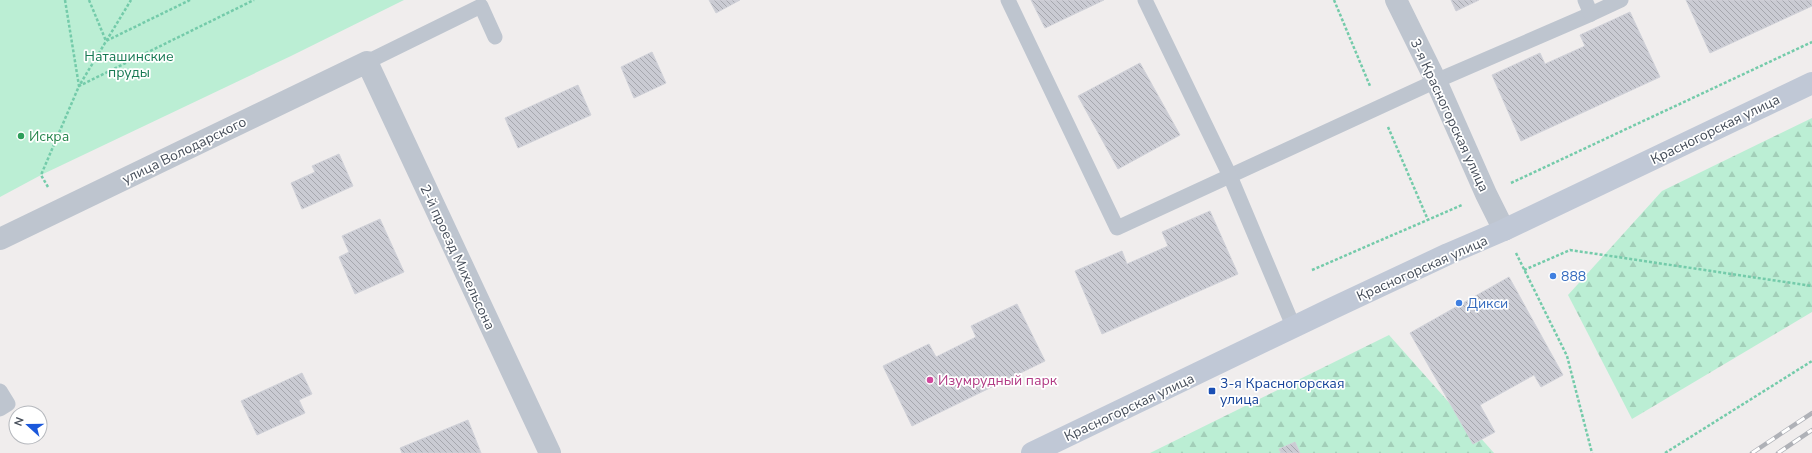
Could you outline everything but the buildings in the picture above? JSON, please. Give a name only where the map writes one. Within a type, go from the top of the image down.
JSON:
[{"type":"street","name":"3-я Красногорская улица","points":[[1396,0],[1436,81],[1486,194],[1504,230]]},
{"type":"street","name":"улица Володарского","points":[[0,239],[367,62]]},
{"type":"street","name":"2-й проезд Михельсона","points":[[367,62],[550,453]]},
{"type":"street","name":"Красногорская улица","points":[[1032,453],[1372,290],[1504,230],[1812,83]]},
{"type":"lane","points":[[1008,0],[1117,228],[1436,81],[1621,0]]},
{"type":"lane","points":[[1145,0],[1230,176],[1294,328]]},
{"type":"lane","points":[[1585,0],[1591,14]]},
{"type":"lane","points":[[367,62],[481,6],[495,38]]},
{"type":"lane","points":[[0,391],[8,404],[0,408]]},
{"type":"path","points":[[65,0],[79,86]]},
{"type":"path","points":[[89,0],[106,41]]},
{"type":"path","points":[[60,210],[41,175],[79,86],[131,0]]},
{"type":"path","points":[[106,41],[190,0]]},
{"type":"path","points":[[79,86],[254,0]]},
{"type":"path","points":[[1312,270],[1632,128],[1812,42]]},
{"type":"path","points":[[1514,250],[1567,356],[1592,453]]},
{"type":"path","points":[[1524,270],[1570,250],[1812,286]]},
{"type":"path","points":[[1665,453],[1812,361]]},
{"type":"green space","name":"Наташинские пруды","points":[[0,0],[404,0],[291,56],[41,175],[0,197]]},
{"type":"green space","points":[[1812,118],[1812,312],[1632,419],[1568,295],[1662,191]]},
{"type":"green space","points":[[1389,335],[1494,453],[1150,453]]},
{"type":"railway","points":[[1752,453],[1812,413]]},
{"type":"railway","points":[[1778,453],[1812,430]]},
{"type":"place","name":"Искра","points":[[21,136]]},
{"type":"place","name":"888","points":[[1553,276]]},
{"type":"place","name":"Дикси","points":[[1459,303]]},
{"type":"place","name":"Изумрудный парк","points":[[930,380]]},
{"type":"place","name":"3-я Красногорская улица","points":[[1212,391]]}]
